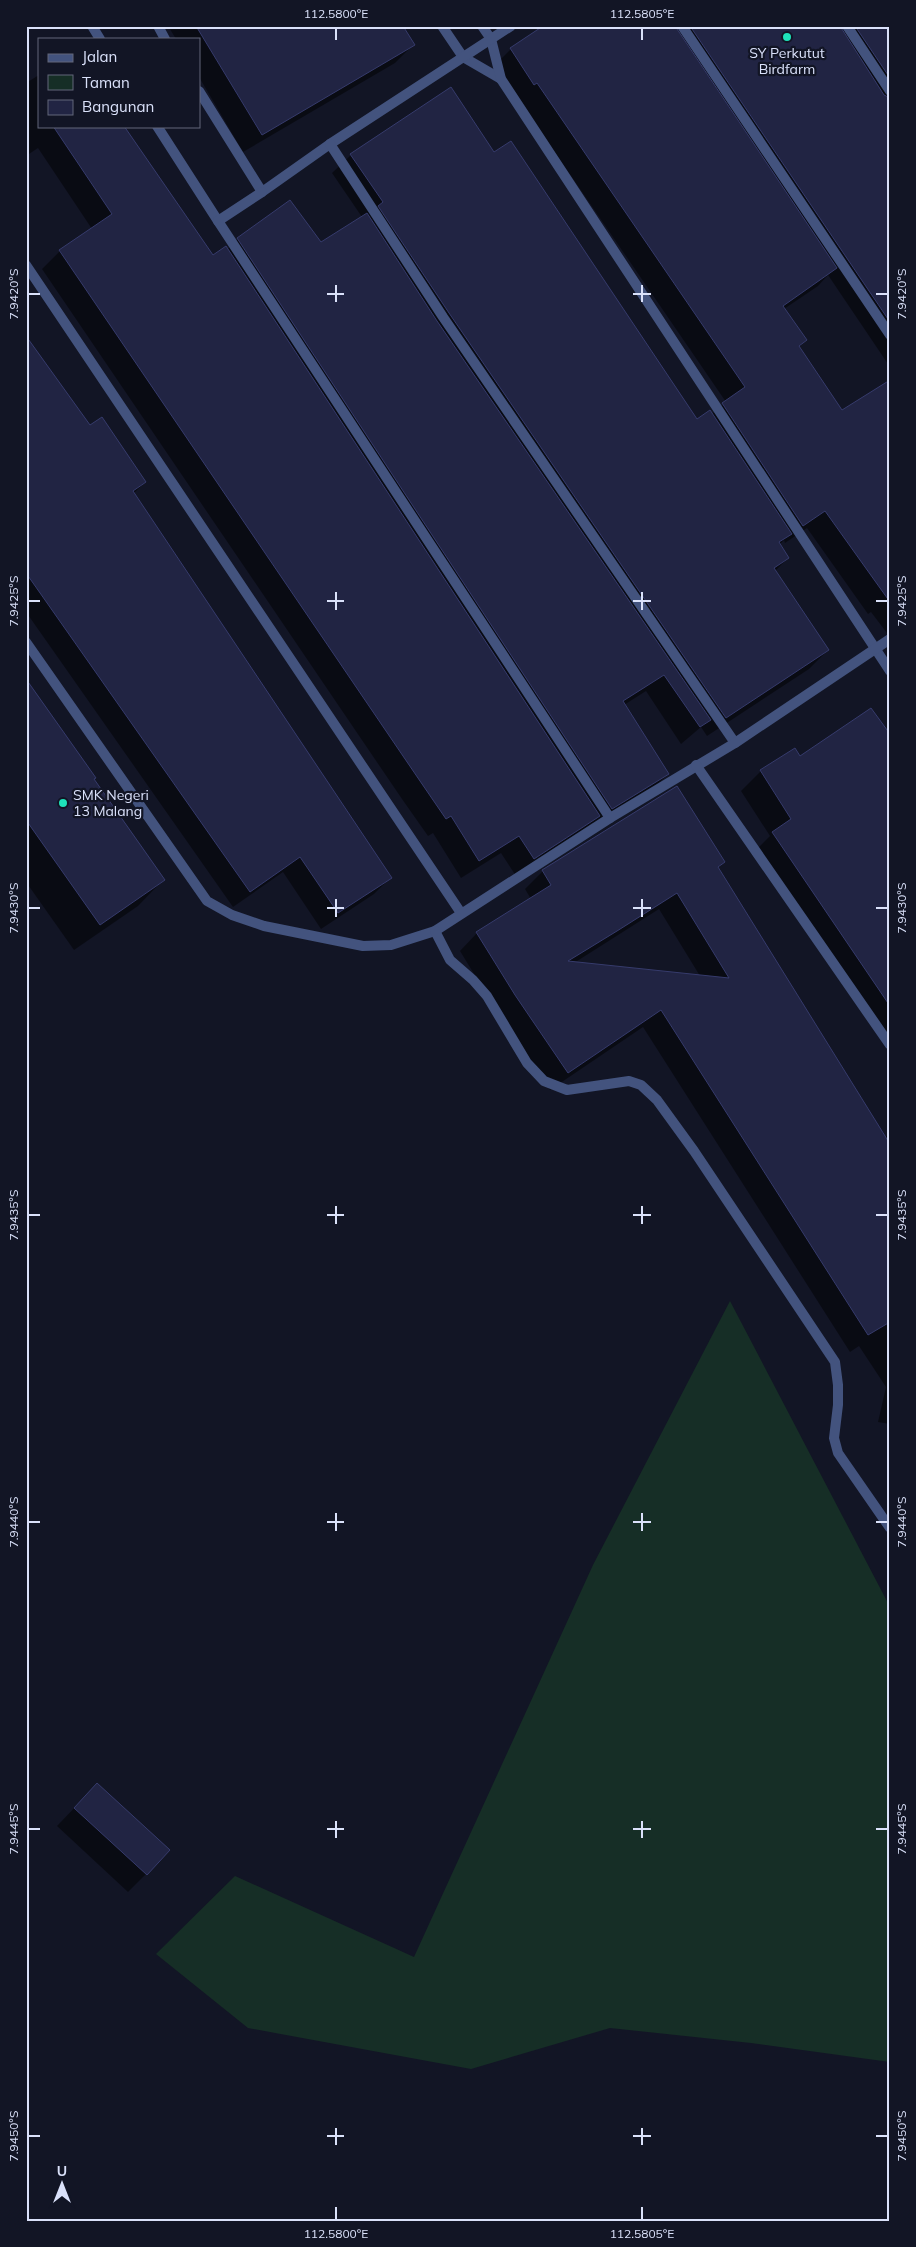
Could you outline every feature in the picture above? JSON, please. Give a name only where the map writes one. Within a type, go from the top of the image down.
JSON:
[{"type":"street","points":[[92,26],[99,38]]},
{"type":"street","points":[[158,26],[165,38]]},
{"type":"street","points":[[442,26],[463,57],[501,79]]},
{"type":"street","points":[[482,26],[490,39],[501,79],[890,671]]},
{"type":"street","points":[[218,221],[330,144],[511,26]]},
{"type":"street","points":[[682,26],[890,335]]},
{"type":"street","points":[[847,26],[890,91]]},
{"type":"street","points":[[200,93],[262,192]]},
{"type":"street","points":[[158,128],[610,818]]},
{"type":"street","points":[[330,144],[443,317],[735,743]]},
{"type":"street","points":[[26,265],[460,913]]},
{"type":"street","points":[[26,642],[207,901],[232,915],[264,926],[363,946],[391,945],[435,931],[460,913],[610,818],[735,743],[890,639]]},
{"type":"street","points":[[696,765],[890,1045]]},
{"type":"street","points":[[435,931],[450,960],[473,980],[487,996],[527,1063],[544,1081],[567,1090],[629,1080],[641,1085],[656,1100],[694,1151],[835,1362],[838,1405],[834,1438],[838,1453],[890,1528]]},
{"type":"green space","points":[[730,1301],[890,1607],[890,2062],[751,2043],[610,2028],[471,2069],[248,2028],[156,1954],[235,1876],[414,1957],[593,1565]]},
{"type":"building","points":[[196,26],[403,26],[415,45],[262,135]]},
{"type":"building","points":[[543,26],[675,26],[837,268],[783,306],[807,340],[799,346],[842,410],[890,380],[890,602],[825,511],[803,526],[722,403],[745,387],[537,83],[534,85],[510,48]]},
{"type":"building","points":[[690,26],[840,26],[884,95],[890,98],[890,322]]},
{"type":"building","points":[[855,26],[890,26],[890,78]]},
{"type":"building","points":[[451,87],[494,152],[511,141],[697,419],[710,410],[792,534],[779,542],[789,558],[774,568],[829,650],[726,718],[449,313],[378,206],[383,202],[350,154]]},
{"type":"building","points":[[54,128],[125,128],[213,255],[226,246],[600,816],[534,859],[519,836],[479,861],[451,816],[446,819],[59,250],[112,214]]},
{"type":"building","points":[[290,200],[321,242],[367,213],[437,321],[711,720],[700,727],[664,675],[623,701],[669,774],[612,809],[237,238]]},
{"type":"building","points":[[26,336],[90,425],[102,417],[146,482],[133,491],[392,878],[338,913],[300,857],[250,892],[26,573]]},
{"type":"building","name":"SMK Negeri 13 Malang","points":[[26,679],[165,880],[100,925],[26,820]]},
{"type":"building","points":[[871,708],[890,734],[890,1006],[772,832],[791,819],[760,770],[795,748],[800,756]]},
{"type":"building","points":[[677,786],[725,862],[718,867],[890,1144],[890,1322],[868,1335],[661,1010],[568,1073],[515,995],[476,932],[551,885],[542,870]],"holes":[[[677,893],[729,978],[568,961]]]},
{"type":"building","points":[[97,1783],[170,1850],[147,1875],[74,1808]]},
{"type":"place","name":"SY Perkutut Birdfarm","points":[[787,37]]},
{"type":"place","name":"SMK Negeri 13 Malang","points":[[63,803]]}]
